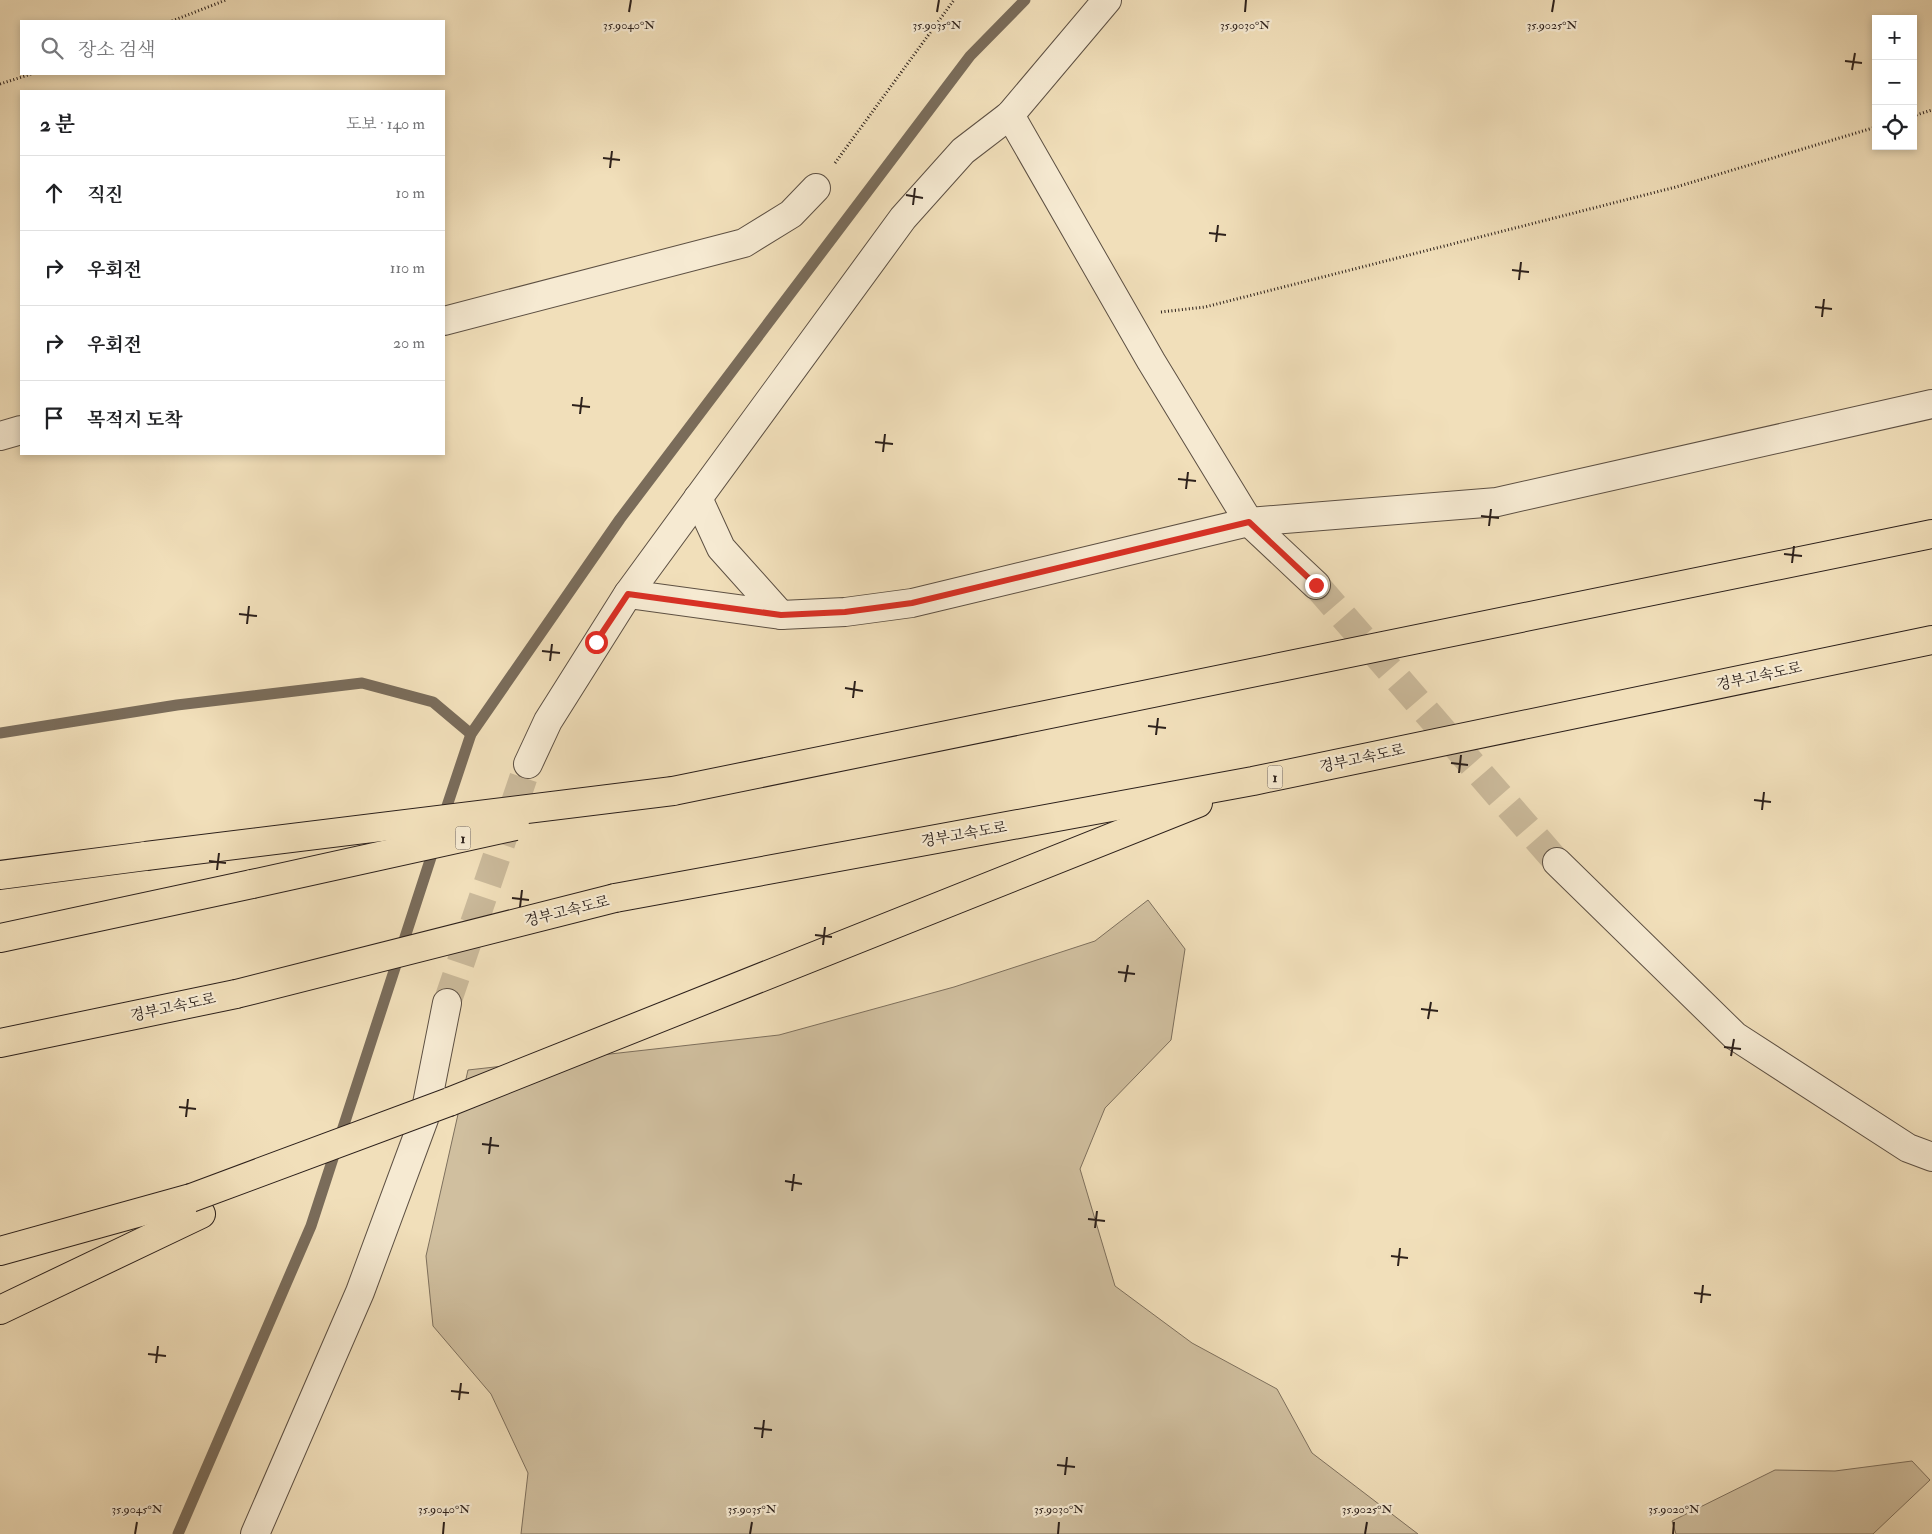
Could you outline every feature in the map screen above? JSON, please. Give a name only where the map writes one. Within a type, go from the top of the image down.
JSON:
[{"type":"highway","name":"1","points":[[0,938],[673,791],[1932,534]]},
{"type":"highway","name":"경부고속도로","points":[[0,1043],[236,994],[615,898],[1254,781],[1932,640]]},
{"type":"highway","points":[[0,1310],[196,1206],[449,1102],[1254,781]]},
{"type":"highway","points":[[0,875],[673,791]]},
{"type":"highway","points":[[0,1251],[196,1206]]},
{"type":"street","points":[[528,764],[548,721],[628,594],[903,218],[963,151],[1010,115],[1107,0]]},
{"type":"street","points":[[1010,115],[1151,361],[1249,522],[1316,585]]},
{"type":"street","points":[[445,321],[744,243],[791,214],[816,188]]},
{"type":"street","points":[[628,594],[781,615],[845,612],[912,603],[1249,522],[1497,502],[1932,404]]},
{"type":"street","points":[[0,436],[20,430]]},
{"type":"street","points":[[698,498],[721,548],[781,615]]},
{"type":"street","points":[[1557,862],[1734,1036],[1908,1148],[1932,1157]]},
{"type":"street","points":[[255,1534],[360,1292],[424,1119],[447,1003]]},
{"type":"path","points":[[175,20],[226,0]]},
{"type":"path","points":[[816,188],[954,0]]},
{"type":"path","points":[[0,84],[28,75]]},
{"type":"path","points":[[1917,115],[1932,110]]},
{"type":"path","points":[[1126,317],[1205,307],[1676,187],[1872,128]]},
{"type":"shaded area","points":[[1148,900],[1185,949],[1171,1040],[1105,1108],[1080,1169],[1115,1286],[1192,1343],[1277,1389],[1312,1453],[1418,1534],[521,1534],[528,1473],[491,1394],[433,1326],[426,1256],[468,1070],[779,1035],[954,987],[1095,941]]},
{"type":"shaded area","points":[[1912,1461],[1930,1480],[1873,1534],[1676,1534],[1672,1521],[1775,1470],[1835,1471]]},
{"type":"waterway","points":[[443,818],[471,734],[620,519],[970,56],[1025,0]]},
{"type":"waterway","points":[[0,733],[177,705],[362,683],[433,702],[471,734]]},
{"type":"waterway","points":[[178,1534],[311,1226],[435,845]]},
{"type":"tunnel","points":[[1316,585],[1557,862]]},
{"type":"tunnel","points":[[447,1003],[528,764]]},
{"type":"route","points":[[596,642],[628,594],[781,615],[845,612],[912,603],[1249,522],[1316,585]]}]
